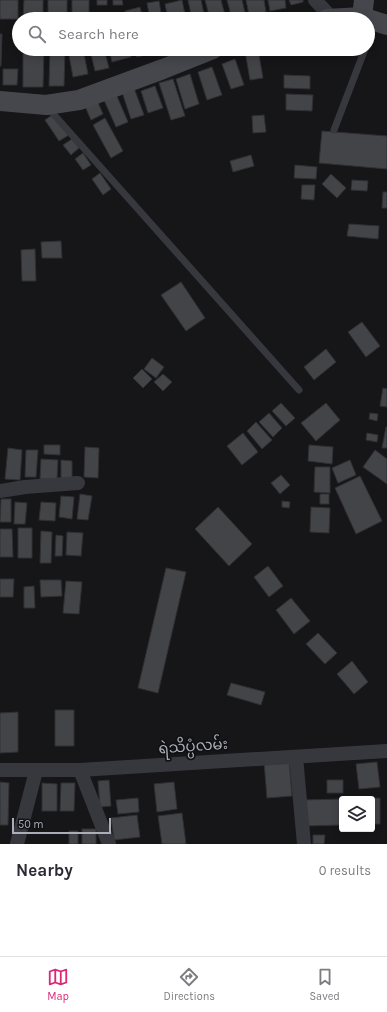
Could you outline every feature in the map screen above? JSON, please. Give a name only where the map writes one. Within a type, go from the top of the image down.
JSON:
[{"type":"main road","points":[[0,101],[46,105],[79,100],[196,56]]},
{"type":"street","points":[[314,0],[324,12]]},
{"type":"street","points":[[0,491],[25,487],[78,483]]},
{"type":"street","name":"ရဲသိပ္ပံလမ်း","points":[[0,770],[80,770],[387,751]]},
{"type":"street","points":[[296,757],[304,844]]},
{"type":"street","points":[[17,844],[36,770]]},
{"type":"street","points":[[80,770],[109,844]]},
{"type":"lane","points":[[334,130],[362,56]]},
{"type":"lane","points":[[46,105],[299,390]]},
{"type":"building","points":[[0,0],[18,0],[18,12],[12,12],[12,19],[0,19]]},
{"type":"building","points":[[24,0],[43,0],[43,12],[23,12]]},
{"type":"building","points":[[48,0],[67,0],[67,12],[48,12]]},
{"type":"building","points":[[72,0],[89,0],[89,12],[72,12]]},
{"type":"building","points":[[97,0],[107,0],[107,5],[97,5]]},
{"type":"building","points":[[113,0],[122,0],[123,5],[113,5]]},
{"type":"building","points":[[182,0],[185,12],[167,12],[165,4]]},
{"type":"building","points":[[188,0],[201,0],[204,12],[191,12]]},
{"type":"building","points":[[205,0],[221,0],[224,12],[208,12]]},
{"type":"building","points":[[227,0],[242,0],[245,12],[230,12]]},
{"type":"building","points":[[246,0],[264,0],[266,12],[248,12]]},
{"type":"building","points":[[268,0],[285,0],[286,8],[270,11]]},
{"type":"building","points":[[289,0],[303,0],[303,2],[291,5]]},
{"type":"building","points":[[159,1],[161,12],[149,12],[147,3]]},
{"type":"building","points":[[140,7],[141,12],[125,12]]},
{"type":"building","points":[[0,34],[2,34],[1,66],[0,66]]},
{"type":"building","points":[[23,56],[44,56],[43,87],[23,87]]},
{"type":"building","points":[[50,56],[65,56],[64,86],[49,86]]},
{"type":"building","points":[[69,56],[84,56],[88,74],[73,77]]},
{"type":"building","points":[[91,56],[106,56],[109,68],[95,71]]},
{"type":"building","points":[[111,56],[131,56],[131,57],[112,62]]},
{"type":"building","points":[[246,56],[259,56],[263,78],[250,80]]},
{"type":"building","points":[[235,59],[244,85],[231,89],[222,64]]},
{"type":"building","points":[[212,67],[222,95],[207,100],[198,72]]},
{"type":"building","points":[[3,69],[18,69],[17,85],[3,85]]},
{"type":"building","points":[[190,74],[199,104],[185,109],[176,79]]},
{"type":"building","points":[[284,75],[310,76],[310,89],[284,88]]},
{"type":"building","points":[[173,79],[185,116],[171,120],[159,83]]},
{"type":"building","points":[[155,86],[163,108],[148,113],[141,91]]},
{"type":"building","points":[[134,88],[144,115],[131,119],[122,92]]},
{"type":"building","points":[[116,94],[128,122],[116,127],[104,100]]},
{"type":"building","points":[[286,94],[313,95],[312,111],[286,110]]},
{"type":"building","points":[[96,98],[103,114],[91,120],[84,104]]},
{"type":"building","points":[[55,113],[69,135],[59,141],[45,120]]},
{"type":"building","points":[[264,115],[266,132],[253,133],[252,116]]},
{"type":"building","points":[[105,118],[123,151],[111,158],[93,125]]},
{"type":"building","points":[[322,131],[387,136],[387,169],[319,163]]},
{"type":"building","points":[[72,139],[79,148],[71,155],[63,145]]},
{"type":"building","points":[[83,153],[91,165],[83,170],[75,159]]},
{"type":"building","points":[[251,155],[254,166],[233,172],[230,161]]},
{"type":"building","points":[[295,165],[317,167],[316,179],[294,178]]},
{"type":"building","points":[[100,173],[111,189],[103,195],[92,179]]},
{"type":"building","points":[[331,174],[346,188],[337,198],[322,184]]},
{"type":"building","points":[[352,180],[368,181],[367,191],[351,190]]},
{"type":"building","points":[[302,185],[315,185],[314,200],[301,199]]},
{"type":"building","points":[[383,192],[387,192],[387,208],[382,208]]},
{"type":"building","points":[[349,224],[379,226],[378,239],[347,236]]},
{"type":"building","points":[[61,241],[62,258],[42,258],[41,242]]},
{"type":"building","points":[[35,249],[36,281],[22,281],[21,250]]},
{"type":"building","points":[[181,282],[205,318],[186,331],[161,295]]},
{"type":"building","points":[[362,322],[380,346],[366,357],[348,332]]},
{"type":"building","points":[[326,349],[336,362],[314,380],[304,367]]},
{"type":"building","points":[[152,358],[164,367],[156,378],[144,369]]},
{"type":"building","points":[[142,369],[152,379],[143,388],[133,378]]},
{"type":"building","points":[[163,374],[172,382],[163,391],[154,382]]},
{"type":"building","points":[[383,388],[387,389],[387,407],[380,406]]},
{"type":"building","points":[[281,403],[295,418],[286,426],[272,411]]},
{"type":"building","points":[[326,403],[340,420],[316,441],[301,423]]},
{"type":"building","points":[[269,413],[282,428],[273,437],[259,422]]},
{"type":"building","points":[[370,413],[378,414],[377,421],[369,419]]},
{"type":"building","points":[[256,422],[272,440],[262,449],[247,431]]},
{"type":"building","points":[[386,427],[387,448],[382,448]]},
{"type":"building","points":[[243,433],[258,452],[242,465],[227,446]]},
{"type":"building","points":[[367,433],[378,435],[377,442],[366,440]]},
{"type":"building","points":[[44,445],[60,445],[60,455],[44,454]]},
{"type":"building","points":[[309,445],[333,447],[332,464],[308,461]]},
{"type":"building","points":[[85,447],[99,448],[98,478],[84,477]]},
{"type":"building","points":[[8,448],[22,450],[20,480],[5,479]]},
{"type":"building","points":[[26,450],[38,450],[36,477],[25,477]]},
{"type":"building","points":[[375,450],[387,459],[387,484],[363,467]]},
{"type":"building","points":[[41,459],[58,460],[57,479],[40,479]]},
{"type":"building","points":[[61,460],[72,461],[72,480],[61,480]]},
{"type":"building","points":[[350,460],[356,475],[338,483],[332,468]]},
{"type":"building","points":[[315,467],[330,467],[330,493],[314,492]]},
{"type":"building","points":[[281,475],[290,485],[280,494],[271,483]]},
{"type":"building","points":[[360,476],[382,521],[356,534],[335,488]]},
{"type":"building","points":[[80,494],[92,496],[88,520],[77,519]]},
{"type":"building","points":[[320,494],[329,494],[329,504],[320,504]]},
{"type":"building","points":[[61,496],[74,497],[72,519],[59,517]]},
{"type":"building","points":[[1,499],[11,499],[11,522],[0,522]]},
{"type":"building","points":[[282,501],[290,502],[289,508],[282,507]]},
{"type":"building","points":[[15,502],[27,503],[25,524],[14,524]]},
{"type":"building","points":[[41,502],[56,503],[55,521],[39,520]]},
{"type":"building","points":[[218,507],[252,544],[229,566],[195,529]]},
{"type":"building","points":[[311,507],[330,508],[329,533],[310,532]]},
{"type":"building","points":[[18,528],[32,528],[32,558],[18,558]]},
{"type":"building","points":[[0,529],[12,529],[13,557],[0,557]]},
{"type":"building","points":[[41,531],[52,532],[51,563],[40,563]]},
{"type":"building","points":[[67,532],[83,533],[81,556],[66,555]]},
{"type":"building","points":[[56,535],[63,536],[62,556],[55,556]]},
{"type":"building","points":[[268,566],[283,586],[269,597],[254,577]]},
{"type":"building","points":[[166,568],[186,572],[158,693],[138,688]]},
{"type":"building","points":[[0,579],[14,579],[13,597],[0,597]]},
{"type":"building","points":[[40,580],[61,580],[62,596],[41,597]]},
{"type":"building","points":[[66,581],[82,582],[79,614],[63,613]]},
{"type":"building","points":[[34,586],[35,608],[24,608],[24,587]]},
{"type":"building","points":[[291,598],[310,621],[294,634],[276,610]]},
{"type":"building","points":[[318,633],[337,653],[325,664],[306,644]]},
{"type":"building","points":[[352,661],[368,682],[354,694],[337,674]]},
{"type":"building","points":[[231,683],[265,692],[261,705],[227,695]]},
{"type":"building","points":[[55,710],[74,710],[74,746],[55,746]]},
{"type":"building","points":[[18,712],[18,752],[0,753],[0,713]]},
{"type":"building","points":[[289,760],[292,796],[267,798],[264,762]]},
{"type":"building","points":[[377,762],[380,787],[359,789],[356,764]]},
{"type":"building","points":[[109,780],[111,806],[100,807],[98,781]]},
{"type":"building","points":[[327,780],[343,780],[343,793],[327,793]]},
{"type":"building","points":[[0,782],[9,783],[8,825],[0,825]]},
{"type":"building","points":[[174,782],[177,809],[157,812],[154,784]]},
{"type":"building","points":[[42,783],[57,784],[57,811],[42,811]]},
{"type":"building","points":[[61,783],[75,783],[74,811],[60,811]]},
{"type":"building","points":[[138,798],[139,812],[118,814],[116,800]]},
{"type":"building","points":[[375,798],[380,798],[380,824],[375,824]]},
{"type":"building","points":[[339,799],[339,825],[304,826],[303,800]]},
{"type":"building","points":[[182,813],[186,844],[162,844],[158,816]]},
{"type":"building","points":[[137,815],[140,837],[114,840],[111,818]]},
{"type":"building","points":[[82,829],[96,829],[96,844],[82,844]]},
{"type":"building","points":[[69,831],[78,831],[78,844],[69,844]]},
{"type":"building","points":[[313,835],[325,835],[324,844],[313,844]]}]
